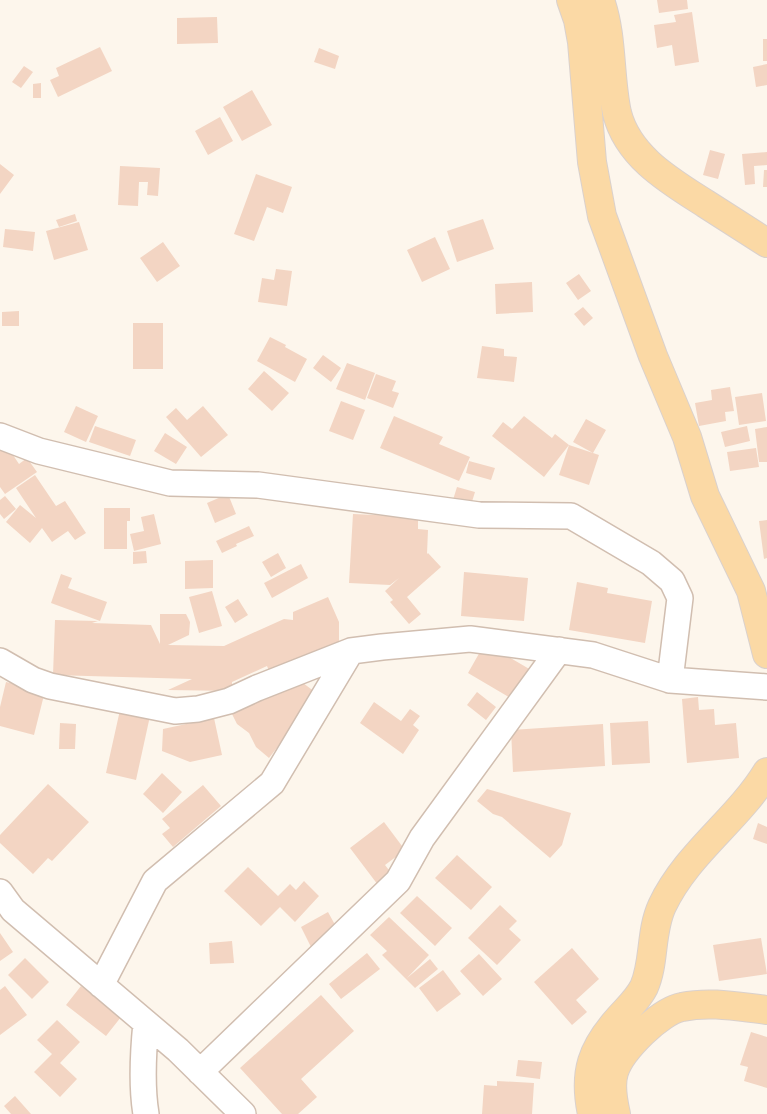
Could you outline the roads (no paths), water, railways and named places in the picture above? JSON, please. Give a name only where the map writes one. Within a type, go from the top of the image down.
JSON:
[{"type":"main road","points":[[571,0],[578,20],[582,42],[592,162],[602,216],[653,356],[687,438],[705,496],[751,591],[767,654]]},
{"type":"main road","points":[[600,0],[607,22],[618,115],[627,138],[662,176],[767,243]]},
{"type":"main road","points":[[592,1114],[589,1092],[594,1054],[608,1031],[638,998],[646,979],[653,938],[661,907],[688,865],[744,803],[767,772]]},
{"type":"main road","points":[[646,979],[680,1007]]},
{"type":"main road","points":[[616,1114],[612,1079],[619,1062],[645,1031],[661,1018],[680,1007],[705,1004],[767,1010]]},
{"type":"street","points":[[0,436],[39,451],[170,483],[258,485],[479,515],[571,516],[650,563],[672,581],[680,598],[670,680]]},
{"type":"street","points":[[0,661],[33,680],[50,686],[175,711],[198,709],[230,701],[257,688],[351,651],[470,639],[593,655],[670,680],[767,687]]},
{"type":"street","points":[[200,1072],[398,881],[422,838],[560,650]]},
{"type":"street","points":[[102,985],[155,881],[272,782],[351,651]]},
{"type":"street","points":[[0,892],[13,910],[178,1050],[243,1114]]},
{"type":"street","points":[[146,1023],[142,1082],[146,1114]]}]
